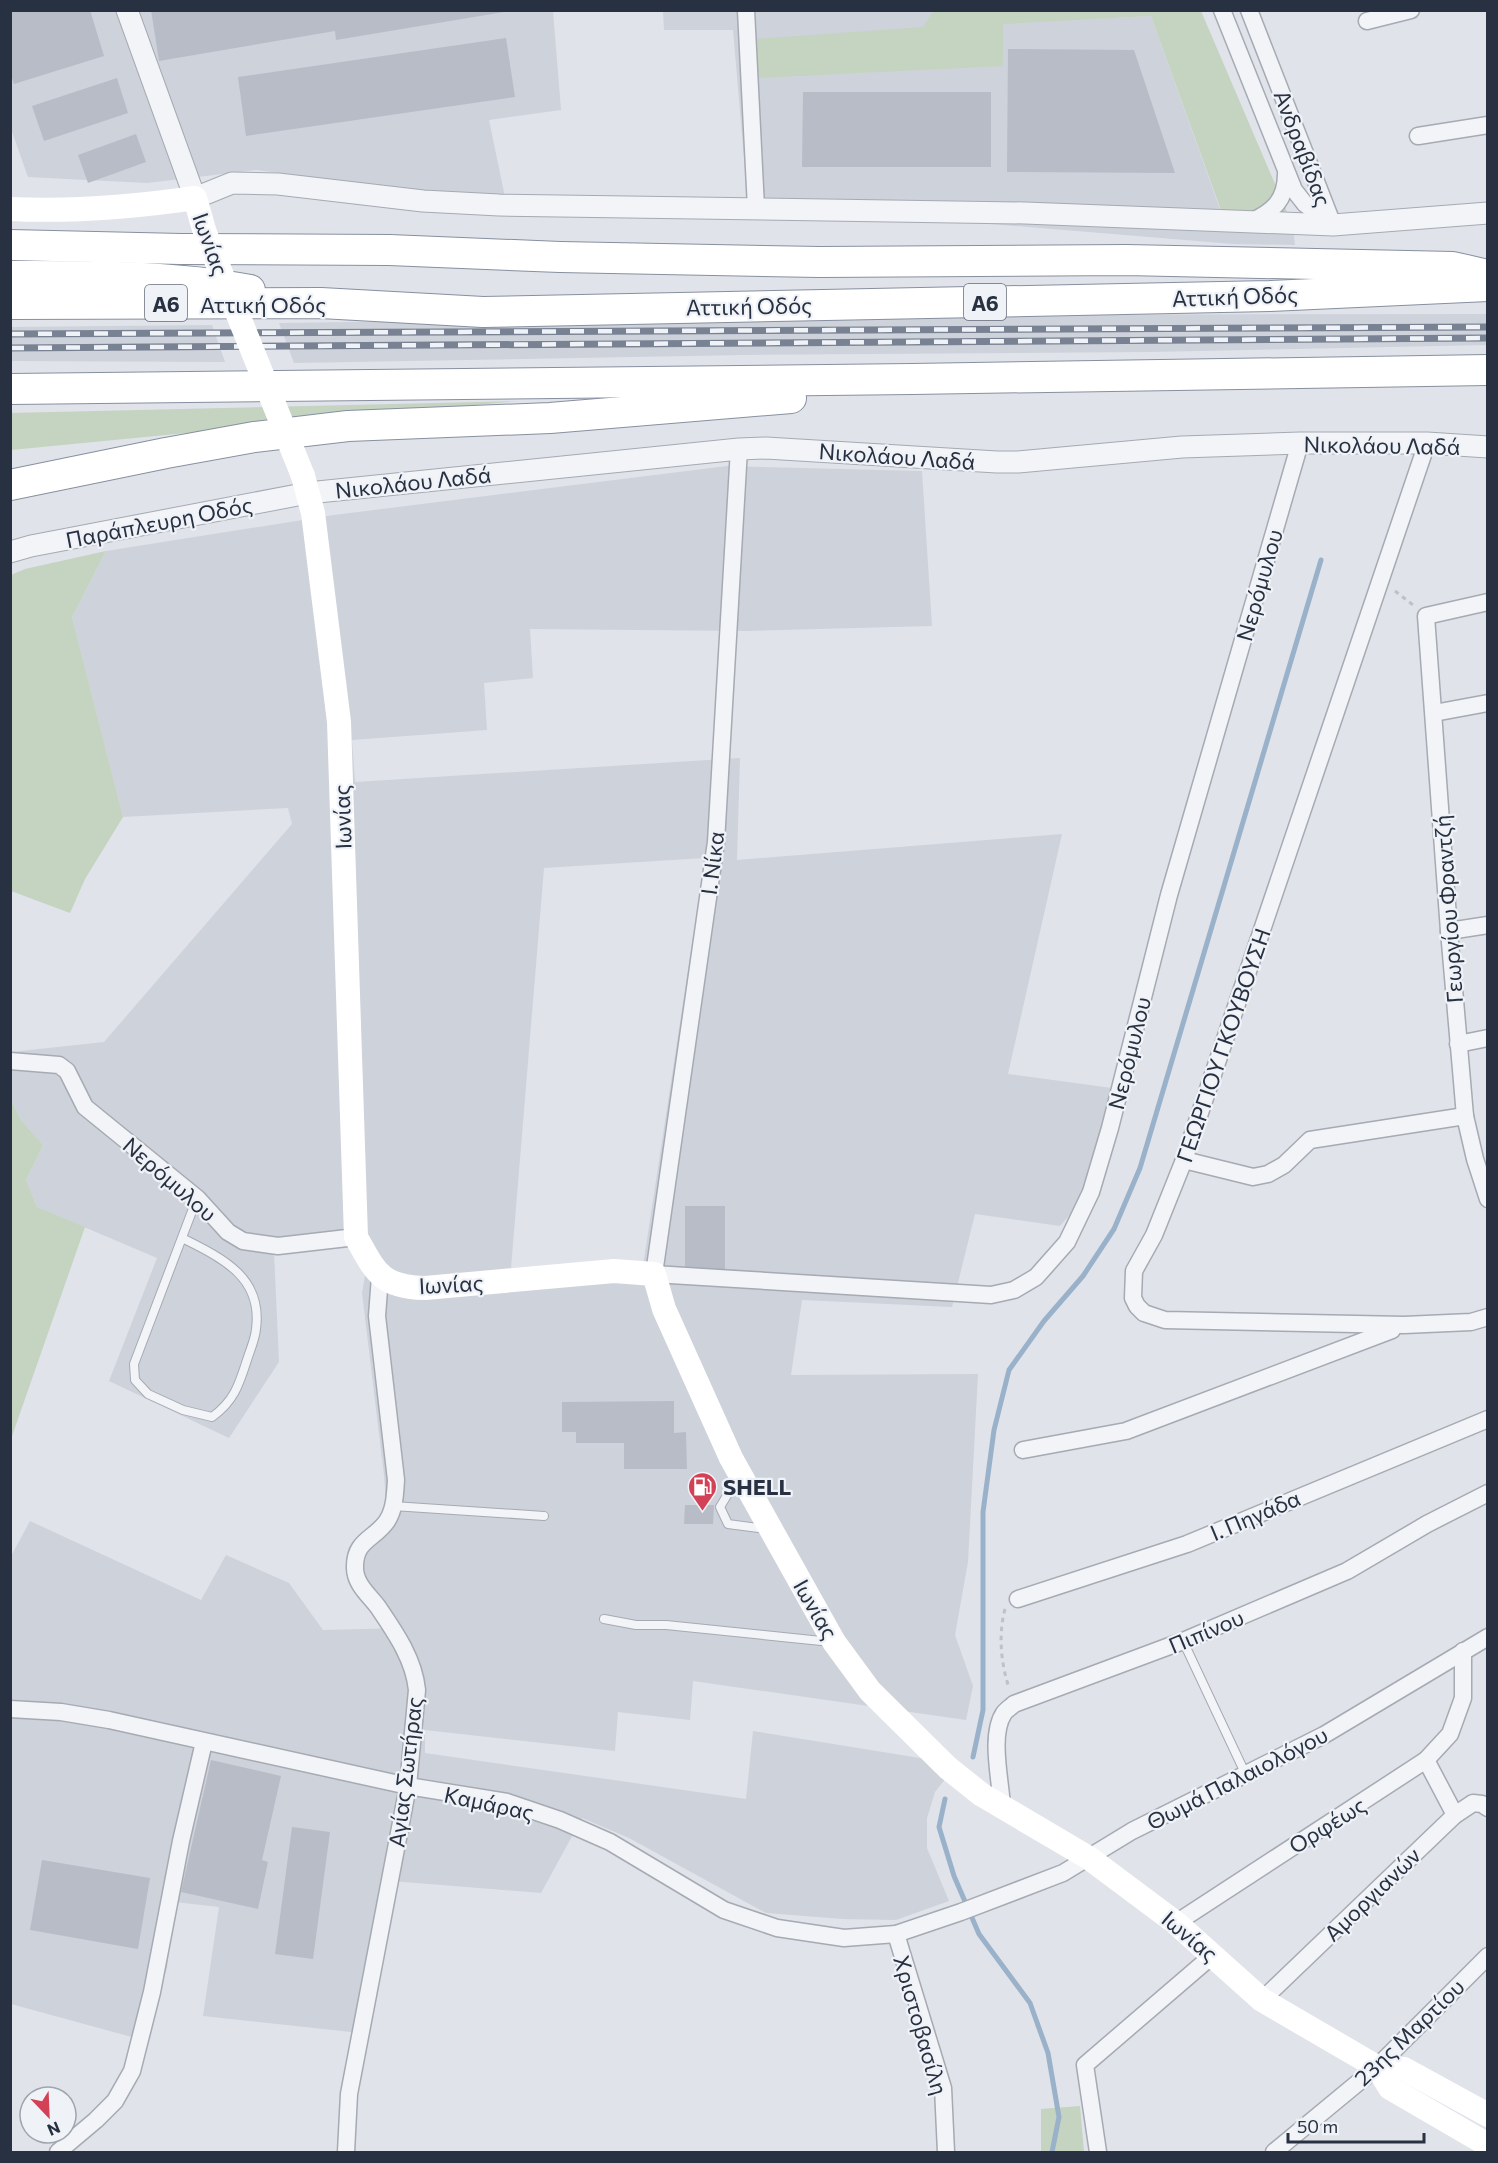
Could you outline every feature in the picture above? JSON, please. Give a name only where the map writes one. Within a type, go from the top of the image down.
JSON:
[{"type":"highway","points":[[10,245],[389,250],[560,257],[820,262],[1214,261],[1453,267],[1488,275]]},
{"type":"highway","points":[[10,276],[88,276],[209,282],[321,303]]},
{"type":"highway","name":"Αττική Οδός","points":[[10,304],[321,303],[483,312],[1258,296],[1488,286]]},
{"type":"highway","points":[[10,389],[1488,370]]},
{"type":"highway","points":[[17,485],[254,437],[336,427],[549,418],[785,399],[912,379]]},
{"type":"main road","points":[[10,209],[53,212],[146,205],[195,198]]},
{"type":"main road","name":"Ιωνίας","points":[[195,198],[205,233],[305,484],[313,513],[339,722],[356,1237],[380,1276],[402,1285],[425,1288],[615,1271],[654,1274],[664,1309],[740,1474],[834,1642],[870,1691],[948,1768],[992,1801],[1089,1858],[1176,1923],[1262,2000],[1377,2067],[1404,2069],[1488,2115]]},
{"type":"main road","name":"Ιωνίας","points":[[1377,2067],[1390,2088],[1483,2144]]},
{"type":"street","name":"Ιωνίας","points":[[127,10],[195,198]]},
{"type":"street","points":[[746,10],[756,208]]},
{"type":"street","name":"Ανδραβίδας","points":[[1222,10],[1294,190],[1305,204],[1333,225]]},
{"type":"street","name":"Ανδραβίδας","points":[[1249,10],[1333,225]]},
{"type":"street","points":[[1367,21],[1411,10]]},
{"type":"street","points":[[1418,136],[1488,125]]},
{"type":"street","points":[[1249,223],[1275,208],[1283,197],[1286,174]]},
{"type":"street","points":[[195,198],[232,183],[278,184],[423,201],[477,204],[1025,213],[1249,223],[1333,225],[1488,213]]},
{"type":"street","name":"Νικολάου Λαδά","points":[[305,484],[766,448],[1008,462],[1182,447],[1300,443],[1426,443],[1488,447]]},
{"type":"street","name":"Νερόμυλου","points":[[654,1274],[991,1295],[1014,1290],[1036,1277],[1067,1242],[1091,1192],[1110,1128],[1169,895],[1300,443]]},
{"type":"street","name":"ΓΕΩΡΓΙΟΥ ΓΚΟΥΒΟΥΣΗ","points":[[1426,443],[1185,1160],[1154,1235],[1134,1271],[1133,1298],[1144,1312],[1165,1320],[1404,1326],[1471,1322],[1488,1317]]},
{"type":"street","name":"Ι. Νίκα","points":[[654,1274],[716,843],[739,449]]},
{"type":"street","name":"Παράπλευρη Οδός","points":[[10,552],[305,484]]},
{"type":"street","points":[[1426,616],[1488,602]]},
{"type":"street","name":"Γεωργίου Φραντζή","points":[[1426,616],[1465,1116],[1475,1159],[1488,1198]]},
{"type":"street","points":[[1434,713],[1488,703]]},
{"type":"street","points":[[1449,931],[1488,925]]},
{"type":"street","points":[[1458,1044],[1488,1038]]},
{"type":"street","name":"Νερόμυλου","points":[[10,1061],[59,1065],[67,1071],[85,1107],[198,1198],[228,1232],[243,1241],[278,1246],[356,1237]]},
{"type":"street","points":[[1185,1160],[1252,1177],[1268,1173],[1284,1164],[1310,1140],[1465,1116]]},
{"type":"street","name":"Αγίας Σωτήρας","points":[[346,2152],[349,2094],[408,1786],[417,1690],[415,1675],[408,1656],[392,1629],[357,1582],[355,1568],[362,1542],[387,1521],[393,1506],[396,1480],[377,1316],[380,1276]]},
{"type":"street","points":[[1023,1450],[1126,1431],[1358,1341],[1404,1326]]},
{"type":"street","name":"Ι. Πηγάδα","points":[[1018,1599],[1186,1544],[1488,1419]]},
{"type":"street","name":"Πιπίνου","points":[[1014,1704],[1183,1641],[1347,1571],[1427,1524],[1488,1493]]},
{"type":"street","name":"Θωμά Παλαιολόγου","points":[[979,1905],[1063,1873],[1132,1831],[1324,1735],[1488,1637]]},
{"type":"street","name":"Ορφέως","points":[[1176,1923],[1426,1760],[1450,1734],[1463,1698],[1464,1651]]},
{"type":"street","points":[[992,1801],[999,1726],[1004,1713],[1014,1704]]},
{"type":"street","name":"Καμάρας","points":[[10,1709],[61,1712],[109,1720],[408,1786],[507,1802],[560,1820],[610,1842],[724,1910],[777,1928],[844,1938],[896,1934],[979,1905]]},
{"type":"street","points":[[58,2152],[115,2101],[132,2071],[152,1992],[178,1851],[204,1742]]},
{"type":"street","points":[[1426,1760],[1455,1815]]},
{"type":"street","name":"Αμοργιανών","points":[[1262,2000],[1455,1815],[1473,1803],[1482,1804],[1488,1808]]},
{"type":"street","name":"Χριστοβασίλη","points":[[896,1934],[943,2088],[946,2152]]},
{"type":"street","points":[[1098,2152],[1085,2065],[1213,1955]]},
{"type":"street","name":"23ης Μαρτίου","points":[[1274,2152],[1377,2067],[1488,1956]]},
{"type":"lane","points":[[182,1238],[216,1254],[240,1272],[257,1309],[256,1331],[237,1391],[223,1409],[212,1417],[183,1410],[148,1394],[135,1380],[134,1364],[182,1238],[198,1198]]},
{"type":"lane","points":[[740,1474],[720,1507],[728,1524],[771,1529]]},
{"type":"lane","points":[[393,1506],[544,1516]]},
{"type":"lane","points":[[604,1619],[636,1625],[666,1625],[834,1642]]},
{"type":"lane","points":[[1183,1641],[1245,1775]]},
{"type":"path","points":[[1380,580],[1426,616]]},
{"type":"path","points":[[1014,1704],[1002,1658],[1001,1629],[1004,1610],[1018,1599]]},
{"type":"shaded area","points":[[11,11],[553,11],[561,110],[489,120],[506,202],[256,170],[147,183],[28,177],[11,129]]},
{"type":"shaded area","points":[[663,11],[933,11],[924,27],[1151,16],[1225,223],[1293,226],[1295,245],[1233,244],[748,204],[733,30],[664,30]]},
{"type":"shaded area","points":[[1487,314],[1488,345],[1149,352],[745,355],[294,363],[279,323],[893,315]]},
{"type":"shaded area","points":[[212,325],[225,362],[11,361],[11,327]]},
{"type":"shaded area","points":[[727,466],[922,471],[932,626],[747,631],[530,629],[533,678],[484,683],[487,730],[352,740],[355,782],[740,758],[737,860],[1062,834],[1008,1074],[1112,1088],[1081,1202],[1060,1226],[975,1214],[952,1307],[802,1300],[791,1375],[978,1374],[968,1562],[955,1635],[973,1686],[966,1720],[693,1681],[690,1720],[618,1712],[615,1751],[425,1730],[425,1753],[746,1799],[753,1731],[957,1764],[935,1792],[927,1818],[927,1848],[949,1901],[896,1920],[843,1919],[766,1913],[629,1838],[582,1818],[541,1893],[391,1881],[360,2033],[203,2016],[219,1907],[175,1902],[167,1968],[146,2030],[139,2039],[11,2004],[10,1558],[30,1521],[201,1600],[226,1555],[289,1583],[323,1630],[402,1628],[396,1617],[370,1592],[357,1567],[369,1544],[388,1529],[384,1475],[362,1293],[366,1270],[353,1244],[274,1252],[279,1362],[229,1438],[109,1381],[157,1258],[37,1207],[26,1180],[43,1145],[21,1120],[11,1102],[11,1052],[104,1042],[292,824],[288,808],[123,817],[72,617],[106,551],[334,515]],"holes":[[[705,858],[643,1266],[511,1268],[544,868]]]},
{"type":"green space","points":[[933,11],[1201,11],[1293,226],[1226,224],[1151,16],[1003,24],[1003,66],[757,78],[755,39],[923,27]]},
{"type":"green space","points":[[517,401],[11,450],[10,413]]},
{"type":"green space","points":[[106,551],[72,617],[123,817],[85,879],[70,913],[11,891],[11,575],[25,569]]},
{"type":"green space","points":[[10,1102],[21,1120],[43,1145],[26,1180],[37,1207],[85,1227],[11,1439]]},
{"type":"green space","points":[[1080,2106],[1084,2152],[1041,2152],[1041,2109]]},
{"type":"building","points":[[10,10],[90,10],[104,56],[14,84],[10,72]]},
{"type":"building","points":[[151,10],[504,10],[504,12],[336,40],[335,31],[159,61]]},
{"type":"building","points":[[506,38],[515,97],[246,136],[238,77]]},
{"type":"building","points":[[1008,49],[1134,50],[1175,173],[1007,172]]},
{"type":"building","points":[[117,78],[128,113],[44,141],[32,106]]},
{"type":"building","points":[[803,92],[991,92],[991,167],[802,167]]},
{"type":"building","points":[[136,134],[146,162],[88,183],[78,155]]},
{"type":"building","points":[[685,1206],[725,1206],[725,1275],[685,1275]]},
{"type":"building","points":[[674,1401],[674,1433],[686,1432],[687,1469],[624,1469],[624,1443],[576,1443],[576,1432],[562,1432],[562,1402]]},
{"type":"building","points":[[685,1505],[714,1505],[713,1524],[684,1524]]},
{"type":"building","points":[[211,1760],[281,1776],[262,1860],[268,1862],[258,1909],[181,1892]]},
{"type":"building","points":[[292,1827],[330,1832],[313,1959],[275,1954]]},
{"type":"building","points":[[42,1860],[150,1878],[138,1949],[30,1930]]},
{"type":"waterway","points":[[973,1757],[983,1710],[983,1512],[994,1430],[1009,1370],[1044,1321],[1083,1276],[1114,1229],[1140,1168],[1321,560]]},
{"type":"waterway","points":[[945,1799],[939,1827],[954,1876],[979,1934],[1030,2003],[1048,2053],[1059,2117],[1052,2152]]},
{"type":"railway","points":[[10,334],[1488,327]]},
{"type":"railway","points":[[10,348],[1488,338]]},
{"type":"place","name":"SHELL","points":[[702,1512]]}]
